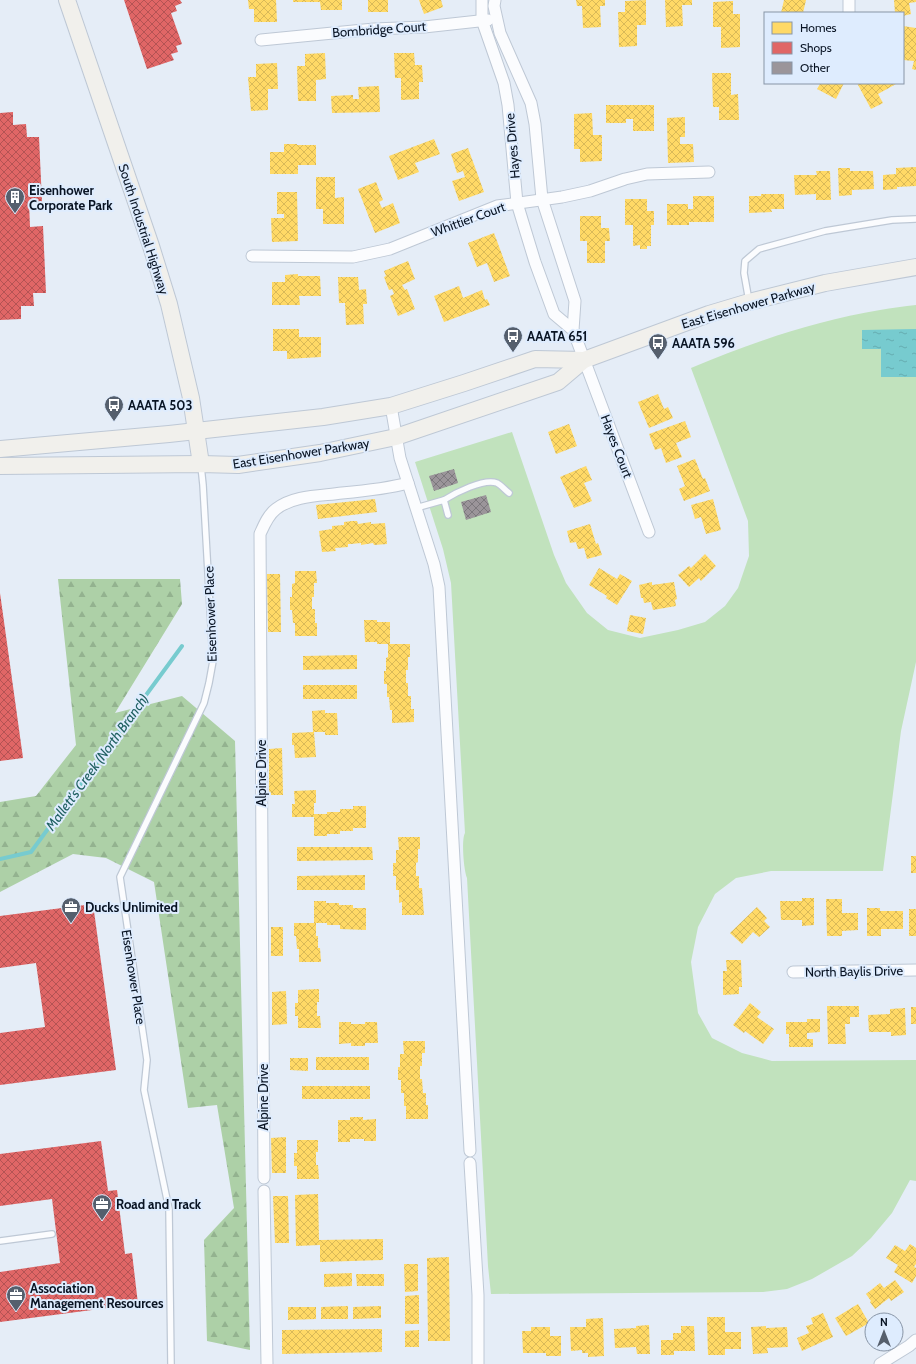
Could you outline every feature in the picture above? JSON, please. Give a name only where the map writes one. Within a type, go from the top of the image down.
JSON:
[{"type":"main road","name":"South Industrial Highway","points":[[66,0],[151,246],[167,297],[191,398],[201,464]]},
{"type":"main road","name":"East Eisenhower Parkway","points":[[0,466],[238,465],[320,453],[396,437],[558,382],[584,360],[709,314],[749,302],[825,283],[916,267]]},
{"type":"main road","name":"East Eisenhower Parkway","points":[[0,449],[197,431],[310,418],[391,406],[535,359],[584,360]]},
{"type":"street","name":"Hayes Drive","points":[[482,0],[482,20],[504,83],[508,105],[517,203],[535,262],[554,314],[573,330]]},
{"type":"street","name":"Hayes Drive","points":[[495,0],[494,6],[500,33],[531,103],[535,124],[542,199],[575,301],[573,330],[584,360]]},
{"type":"street","points":[[849,0],[849,12]]},
{"type":"street","name":"Bombridge Court","points":[[261,40],[374,28],[424,27],[482,20],[497,20]]},
{"type":"street","name":"Whittier Court","points":[[252,256],[353,257],[390,249],[497,206],[562,197],[590,191],[625,179],[647,174],[709,172]]},
{"type":"street","name":"Hayes Court","points":[[584,360],[649,532]]},
{"type":"street","points":[[391,406],[400,458],[434,564],[439,587],[470,1151]]},
{"type":"street","name":"Alpine Drive","points":[[264,1178],[260,534],[268,518],[277,508],[293,500],[390,488],[408,483]]},
{"type":"street","name":"North Baylis Drive","points":[[793,972],[916,970]]},
{"type":"street","points":[[470,1163],[478,1295],[478,1364]]},
{"type":"street","points":[[264,1191],[267,1364]]},
{"type":"street","points":[[880,1364],[916,1340]]},
{"type":"lane","points":[[749,302],[744,273],[745,261],[759,249],[825,231],[892,220],[916,219]]},
{"type":"lane","name":"Eisenhower Place","points":[[171,1364],[169,1208],[144,1090],[147,1060],[120,877],[204,703],[210,683],[213,661],[201,464]]},
{"type":"lane","points":[[416,508],[444,500],[455,493],[486,482],[496,483],[509,493]]},
{"type":"lane","points":[[444,500],[448,515]]},
{"type":"lane","points":[[0,1241],[52,1234]]},
{"type":"green space","points":[[916,305],[916,662],[901,731],[883,871],[771,871],[736,878],[715,894],[698,927],[691,962],[698,1013],[712,1038],[742,1053],[772,1061],[916,1060],[916,1181],[910,1180],[892,1213],[871,1238],[852,1256],[812,1279],[787,1289],[763,1292],[491,1294],[488,1266],[467,878],[463,856],[463,842],[465,833],[451,583],[443,549],[415,462],[512,432],[554,555],[566,583],[587,613],[608,630],[640,638],[678,630],[705,622],[725,606],[738,588],[749,556],[748,521],[691,368],[761,341],[808,326],[855,315]]},
{"type":"green space","points":[[58,579],[180,579],[182,604],[115,713],[182,696],[235,741],[250,1350],[207,1341],[204,1240],[234,1208],[217,1105],[188,1108],[154,882],[106,858],[73,854],[0,892],[0,802],[36,796],[76,745]]},
{"type":"water","points":[[916,329],[916,377],[881,377],[881,349],[862,349],[862,330]]},
{"type":"building: Homes","points":[[248,0],[276,0],[277,22],[254,22],[254,9],[249,9]]},
{"type":"building: Homes","points":[[293,0],[342,0],[342,10],[321,10],[320,2],[293,2]]},
{"type":"building: Homes","points":[[368,0],[388,0],[388,12],[368,12]]},
{"type":"building: Homes","points":[[419,0],[441,0],[443,7],[424,14]]},
{"type":"building: Homes","points":[[576,0],[605,0],[605,6],[600,6],[601,27],[583,28],[582,6],[577,6]]},
{"type":"building: Homes","points":[[646,0],[646,25],[637,25],[637,46],[619,47],[618,12],[625,12],[625,1]]},
{"type":"building: Homes","points":[[665,0],[692,0],[692,5],[682,5],[683,26],[666,27]]},
{"type":"building: Homes","points":[[784,0],[806,0],[803,12],[781,12]]},
{"type":"building: Homes","points":[[894,0],[916,0],[916,2],[909,3],[911,14],[904,16],[904,12],[895,12]]},
{"type":"building: Homes","points":[[733,1],[733,14],[740,14],[740,47],[721,48],[721,27],[713,27],[713,2]]},
{"type":"building: Homes","points":[[904,26],[916,28],[916,70],[912,69],[914,61],[904,60]]},
{"type":"building: Homes","points":[[325,53],[326,79],[316,80],[316,101],[298,101],[297,66],[305,66],[305,54]]},
{"type":"building: Homes","points":[[394,53],[414,53],[415,65],[422,65],[423,82],[419,82],[419,99],[401,100],[401,78],[395,78]]},
{"type":"building: Homes","points":[[277,63],[278,89],[268,89],[268,110],[251,111],[248,77],[256,77],[256,64]]},
{"type":"building: Homes","points":[[712,73],[731,73],[731,95],[738,94],[739,120],[719,120],[719,107],[713,107]]},
{"type":"building: Homes","points":[[820,84],[844,84],[836,99],[817,89]]},
{"type":"building: Homes","points":[[858,84],[896,84],[878,94],[883,103],[871,109]]},
{"type":"building: Homes","points":[[379,86],[380,112],[332,113],[331,96],[353,95],[353,99],[359,99],[358,87]]},
{"type":"building: Homes","points":[[606,105],[654,105],[654,131],[633,131],[633,119],[626,119],[626,123],[606,123]]},
{"type":"building: Homes","points":[[592,113],[593,135],[602,135],[602,161],[580,162],[580,149],[574,149],[574,114]]},
{"type":"building: Homes","points":[[685,117],[685,137],[680,137],[680,144],[693,144],[694,162],[668,163],[667,118]]},
{"type":"building: Homes","points":[[434,139],[440,154],[415,163],[419,172],[398,180],[389,156]]},
{"type":"building: Homes","points":[[284,144],[316,145],[316,165],[298,165],[298,174],[270,174],[270,152],[284,152]]},
{"type":"building: Homes","points":[[468,148],[484,192],[459,201],[452,181],[465,177],[463,171],[457,173],[451,154]]},
{"type":"building: Homes","points":[[916,167],[916,186],[897,187],[897,189],[883,190],[883,175],[896,174],[896,168]]},
{"type":"building: Homes","points":[[838,168],[850,168],[850,171],[873,171],[874,189],[852,190],[852,195],[839,196]]},
{"type":"building: Homes","points":[[816,171],[830,171],[831,200],[816,200],[816,194],[795,195],[794,175],[817,175]]},
{"type":"building: Homes","points":[[316,177],[335,177],[335,198],[344,197],[344,224],[323,224],[323,209],[316,209]]},
{"type":"building: Homes","points":[[376,182],[383,200],[379,202],[382,208],[393,203],[400,223],[375,233],[358,189]]},
{"type":"building: Homes","points":[[277,192],[297,192],[298,241],[272,242],[271,218],[284,218],[284,214],[277,214]]},
{"type":"building: Homes","points":[[761,194],[784,194],[784,209],[771,209],[772,212],[749,213],[749,196],[761,196]]},
{"type":"building: Homes","points":[[693,196],[714,196],[714,222],[689,222],[689,225],[667,225],[667,204],[688,204],[688,209],[693,209]]},
{"type":"building: Homes","points":[[625,199],[647,199],[647,211],[654,211],[654,225],[651,225],[651,246],[647,246],[647,249],[640,249],[640,245],[633,246],[633,225],[625,225]]},
{"type":"building: Homes","points":[[580,216],[601,216],[601,228],[609,228],[610,241],[605,241],[605,263],[587,263],[587,241],[580,241]]},
{"type":"building: Homes","points":[[494,233],[510,276],[494,282],[487,263],[477,267],[468,243]]},
{"type":"building: Homes","points":[[408,261],[415,279],[402,285],[405,290],[407,289],[415,309],[398,316],[390,296],[394,294],[392,289],[389,290],[384,277],[386,276],[384,271]]},
{"type":"building: Homes","points":[[298,274],[298,276],[320,276],[321,296],[299,296],[300,305],[272,305],[272,282],[285,282],[285,275]]},
{"type":"building: Homes","points":[[338,277],[358,277],[359,290],[366,289],[367,304],[363,304],[364,324],[346,325],[345,303],[339,303]]},
{"type":"building: Homes","points":[[459,286],[463,298],[482,290],[485,300],[487,299],[490,305],[444,322],[434,296]]},
{"type":"building: Homes","points":[[273,329],[299,329],[299,337],[321,337],[321,357],[287,359],[287,351],[273,351]]},
{"type":"building: Homes","points":[[658,394],[664,409],[668,407],[673,418],[649,428],[638,402]]},
{"type":"building: Homes","points":[[685,421],[691,437],[676,443],[682,457],[666,463],[661,448],[655,450],[649,434]]},
{"type":"building: Homes","points":[[569,424],[577,446],[556,454],[548,432]]},
{"type":"building: Homes","points":[[695,459],[703,479],[705,478],[710,491],[684,501],[679,489],[685,486],[677,466]]},
{"type":"building: Homes","points":[[586,466],[592,480],[584,483],[592,501],[574,508],[560,477]]},
{"type":"building: Homes","points":[[375,499],[377,512],[318,519],[316,505]]},
{"type":"building: Homes","points":[[713,499],[721,530],[706,534],[701,517],[695,519],[691,505]]},
{"type":"building: Homes","points":[[357,521],[358,524],[371,522],[371,524],[385,523],[387,544],[348,544],[348,547],[335,548],[336,551],[322,552],[319,531],[332,529],[332,526],[344,525],[344,522]]},
{"type":"building: Homes","points":[[590,524],[596,544],[598,543],[602,555],[587,559],[584,548],[578,549],[576,542],[570,543],[567,531]]},
{"type":"building: Homes","points":[[705,554],[716,566],[701,581],[699,578],[689,587],[678,575],[689,566],[691,568]]},
{"type":"building: Homes","points":[[599,568],[617,579],[620,574],[632,581],[617,605],[606,598],[607,596],[589,585]]},
{"type":"building: Homes","points":[[295,571],[316,571],[317,583],[314,583],[312,609],[315,609],[317,636],[295,636],[295,623],[293,623],[292,610],[290,610],[290,597],[292,597],[292,584],[295,583]]},
{"type":"building: Homes","points":[[267,574],[280,574],[281,632],[268,632]]},
{"type":"building: Homes","points":[[652,582],[652,585],[674,582],[677,599],[675,600],[676,606],[653,610],[651,602],[644,603],[643,598],[641,598],[639,585]]},
{"type":"building: Homes","points":[[630,615],[646,618],[643,634],[627,631]]},
{"type":"building: Homes","points":[[364,620],[390,622],[390,644],[410,644],[408,670],[406,670],[406,683],[408,683],[408,696],[411,696],[411,709],[414,709],[414,722],[392,723],[392,710],[390,710],[389,697],[387,697],[387,684],[384,684],[384,671],[386,671],[386,658],[388,657],[388,644],[365,642]]},
{"type":"building: Homes","points":[[357,655],[357,669],[303,670],[303,656]]},
{"type":"building: Homes","points":[[303,685],[357,685],[357,699],[303,699]]},
{"type":"building: Homes","points":[[325,710],[325,713],[337,713],[338,735],[325,735],[325,732],[314,732],[316,757],[295,758],[294,745],[292,745],[292,733],[313,732],[312,711]]},
{"type":"building: Homes","points":[[282,748],[283,795],[269,795],[269,749]]},
{"type":"building: Homes","points":[[316,790],[314,814],[340,812],[340,809],[353,809],[353,806],[366,806],[366,828],[353,828],[353,831],[340,831],[340,834],[327,834],[327,836],[314,836],[314,817],[292,817],[292,804],[295,804],[294,791]]},
{"type":"building: Homes","points":[[398,837],[420,837],[418,862],[416,863],[416,876],[419,876],[419,888],[422,888],[424,915],[402,915],[402,902],[399,903],[399,890],[396,890],[396,876],[393,876],[393,863],[396,863],[396,850],[399,850]]},
{"type":"building: Homes","points":[[297,847],[372,847],[373,860],[297,861]]},
{"type":"building: Homes","points":[[911,856],[916,856],[916,873],[911,873]]},
{"type":"building: Homes","points":[[365,875],[365,890],[297,890],[297,876]]},
{"type":"building: Homes","points":[[802,898],[814,898],[814,925],[802,926],[802,920],[781,920],[780,901],[802,901]]},
{"type":"building: Homes","points":[[826,899],[842,899],[842,913],[858,913],[858,930],[842,931],[842,936],[827,936]]},
{"type":"building: Homes","points":[[314,901],[339,903],[339,905],[353,905],[353,908],[366,908],[366,930],[340,929],[340,925],[316,923],[316,936],[318,936],[318,948],[320,948],[321,962],[299,962],[299,949],[297,949],[296,936],[294,936],[294,923],[314,923]]},
{"type":"building: Homes","points":[[757,907],[767,918],[764,921],[770,927],[759,937],[753,932],[742,944],[730,933]]},
{"type":"building: Homes","points":[[867,908],[880,908],[880,911],[903,911],[903,929],[881,929],[881,936],[867,936]]},
{"type":"building: Homes","points":[[909,909],[916,909],[916,936],[909,936]]},
{"type":"building: Homes","points":[[271,927],[283,927],[283,956],[271,956]]},
{"type":"building: Homes","points":[[726,960],[741,960],[742,987],[739,987],[739,994],[723,995],[723,971],[727,971]]},
{"type":"building: Homes","points":[[319,989],[317,1016],[320,1016],[321,1028],[298,1028],[298,1016],[295,1016],[295,1003],[298,1003],[298,990]]},
{"type":"building: Homes","points":[[286,991],[287,1024],[272,1025],[272,992]]},
{"type":"building: Homes","points":[[750,1003],[761,1012],[757,1017],[774,1029],[763,1044],[745,1031],[744,1033],[733,1025]]},
{"type":"building: Homes","points":[[827,1006],[859,1006],[859,1017],[850,1017],[850,1024],[845,1024],[846,1044],[828,1044]]},
{"type":"building: Homes","points":[[911,1007],[916,1007],[916,1024],[911,1024]]},
{"type":"building: Homes","points":[[905,1008],[906,1035],[891,1036],[891,1032],[869,1032],[868,1015],[890,1014],[890,1009]]},
{"type":"building: Homes","points":[[807,1019],[820,1019],[820,1032],[807,1033],[807,1039],[813,1039],[813,1047],[789,1047],[789,1034],[786,1034],[786,1022],[807,1022]]},
{"type":"building: Homes","points":[[339,1022],[365,1024],[365,1022],[377,1022],[378,1043],[365,1043],[365,1046],[351,1046],[351,1043],[339,1044]]},
{"type":"building: Homes","points":[[403,1041],[425,1041],[425,1053],[422,1053],[422,1066],[420,1066],[420,1079],[422,1079],[423,1093],[426,1093],[428,1119],[406,1119],[404,1093],[401,1093],[401,1080],[398,1080],[400,1054],[404,1054]]},
{"type":"building: Homes","points":[[316,1057],[369,1057],[369,1070],[316,1070]]},
{"type":"building: Homes","points":[[290,1058],[308,1058],[308,1071],[290,1070]]},
{"type":"building: Homes","points":[[302,1086],[370,1086],[370,1099],[302,1099]]},
{"type":"building: Homes","points":[[350,1117],[363,1117],[363,1120],[376,1119],[376,1141],[350,1139],[350,1142],[338,1142],[338,1120],[350,1120]]},
{"type":"building: Homes","points":[[286,1137],[286,1173],[272,1173],[271,1138]]},
{"type":"building: Homes","points":[[297,1140],[318,1140],[316,1165],[318,1165],[319,1179],[297,1179],[297,1166],[294,1166],[294,1153],[297,1153]]},
{"type":"building: Homes","points":[[318,1194],[319,1240],[383,1239],[383,1260],[320,1262],[320,1245],[296,1246],[295,1195]]},
{"type":"building: Homes","points":[[273,1196],[288,1196],[289,1243],[275,1243]]},
{"type":"building: Homes","points":[[910,1244],[916,1248],[916,1264],[914,1267],[916,1268],[916,1276],[912,1283],[894,1272],[898,1265],[886,1258],[895,1245],[905,1251]]},
{"type":"building: Homes","points":[[449,1257],[450,1341],[428,1341],[427,1258]]},
{"type":"building: Homes","points":[[404,1264],[418,1264],[418,1291],[405,1292]]},
{"type":"building: Homes","points":[[352,1273],[352,1286],[324,1287],[324,1274]]},
{"type":"building: Homes","points":[[356,1274],[384,1274],[384,1286],[357,1286]]},
{"type":"building: Homes","points":[[895,1280],[904,1292],[891,1301],[889,1298],[875,1309],[866,1294],[880,1283],[884,1288]]},
{"type":"building: Homes","points":[[419,1295],[419,1324],[405,1324],[405,1296]]},
{"type":"building: Homes","points":[[858,1304],[864,1314],[864,1326],[846,1336],[835,1318]]},
{"type":"building: Homes","points":[[348,1306],[348,1319],[321,1319],[321,1307]]},
{"type":"building: Homes","points":[[381,1306],[381,1318],[353,1319],[353,1307]]},
{"type":"building: Homes","points":[[288,1307],[316,1307],[316,1319],[288,1320]]},
{"type":"building: Homes","points":[[823,1313],[833,1337],[802,1351],[797,1338],[809,1333],[806,1326],[813,1324],[811,1318]]},
{"type":"building: Homes","points":[[707,1317],[725,1317],[725,1332],[741,1332],[741,1349],[725,1349],[725,1355],[708,1355]]},
{"type":"building: Homes","points":[[603,1318],[604,1356],[588,1357],[588,1353],[582,1353],[582,1350],[571,1351],[570,1327],[586,1327],[586,1319]]},
{"type":"building: Homes","points":[[649,1325],[650,1354],[637,1354],[636,1347],[615,1348],[614,1329],[636,1328],[636,1326]]},
{"type":"building: Homes","points":[[681,1326],[694,1326],[695,1351],[674,1351],[674,1355],[661,1355],[661,1340],[673,1340],[673,1333],[681,1333]]},
{"type":"building: Homes","points":[[766,1326],[766,1328],[787,1327],[788,1347],[767,1348],[768,1353],[753,1354],[751,1327]]},
{"type":"building: Homes","points":[[531,1327],[550,1327],[550,1336],[561,1336],[561,1356],[546,1356],[546,1353],[523,1353],[522,1331],[531,1331]]},
{"type":"building: Homes","points":[[382,1329],[382,1352],[282,1354],[282,1330]]},
{"type":"building: Homes","points":[[419,1330],[419,1347],[405,1347],[405,1331]]},
{"type":"building: Shops","points":[[124,0],[180,0],[182,3],[175,6],[177,11],[171,13],[182,44],[176,46],[178,52],[171,54],[174,60],[147,69]]},
{"type":"building: Shops","name":"Eisenhower Corporate Park","points":[[13,112],[13,125],[26,124],[27,137],[39,137],[42,202],[29,202],[30,227],[43,226],[46,293],[33,293],[34,306],[21,306],[21,319],[0,320],[0,113]]},
{"type":"building: Shops","points":[[0,593],[23,758],[0,761]]},
{"type":"building: Shops","points":[[93,904],[116,1070],[0,1085],[0,1033],[45,1027],[36,963],[0,968],[0,916]]},
{"type":"building: Shops","points":[[101,1141],[108,1191],[117,1190],[125,1254],[132,1253],[138,1304],[0,1322],[0,1272],[60,1263],[52,1199],[0,1206],[0,1154]]},
{"type":"building: Other","points":[[454,469],[458,483],[434,491],[429,476]]},
{"type":"building: Other","points":[[486,495],[491,512],[466,520],[461,502]]},
{"type":"waterway","name":"Mallett's Creek (North Branch)","points":[[0,859],[31,852],[182,646]]},
{"type":"place","name":"Eisenhower Corporate Park","points":[[15,214]]},
{"type":"place","name":"AAATA 651","points":[[513,353]]},
{"type":"place","name":"AAATA 596","points":[[658,360]]},
{"type":"place","name":"AAATA 503","points":[[114,422]]},
{"type":"place","name":"Ducks Unlimited","points":[[71,924]]},
{"type":"place","name":"Road and Track","points":[[102,1221]]},
{"type":"place","name":"Association Management Resources","points":[[16,1312]]}]
